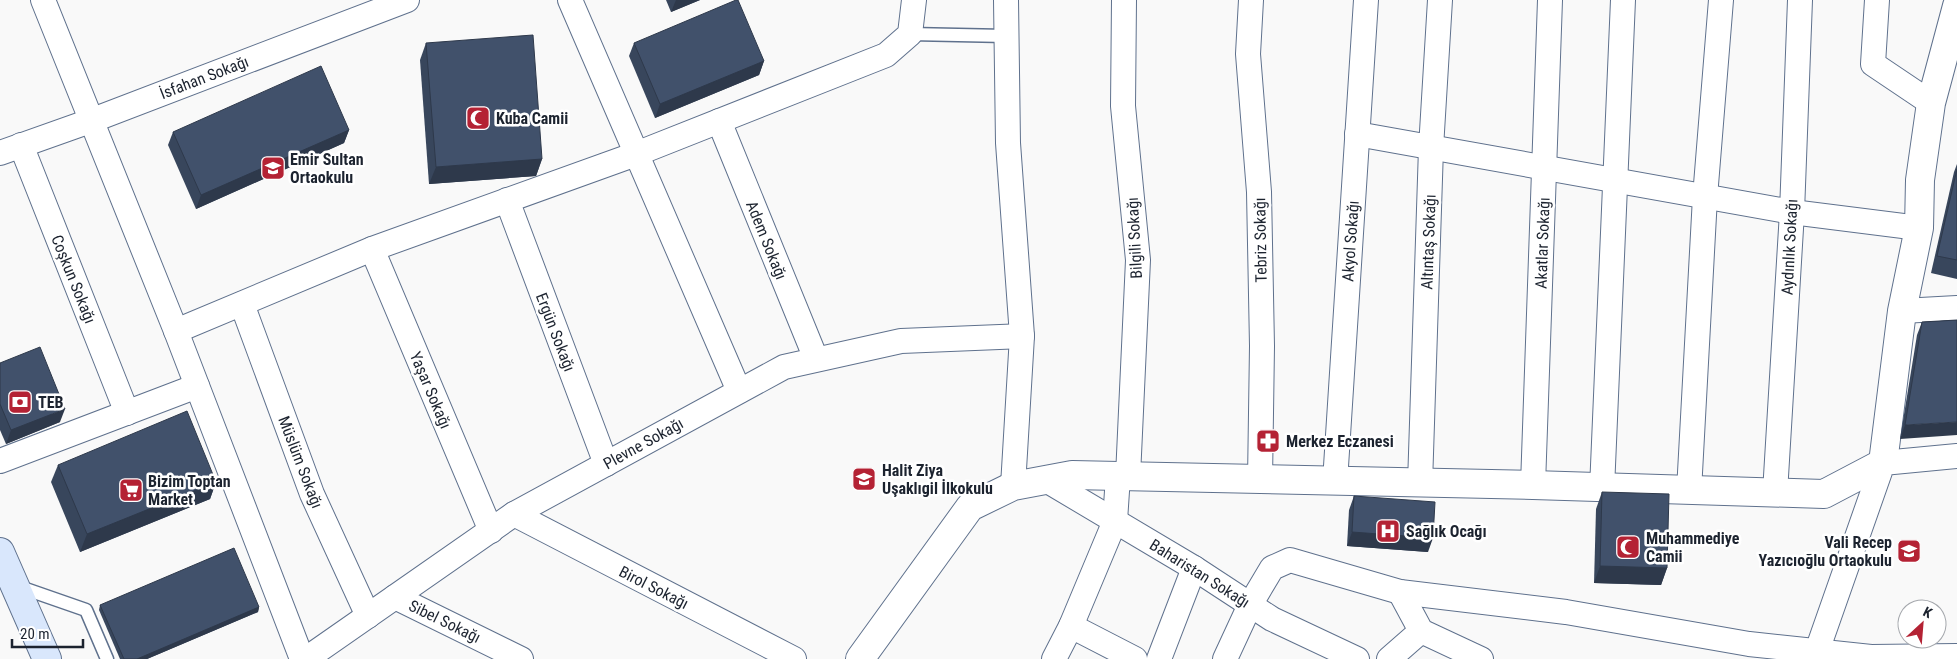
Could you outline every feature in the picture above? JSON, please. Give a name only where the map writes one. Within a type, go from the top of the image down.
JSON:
[{"type":"main road","points":[[0,552],[47,659]]},
{"type":"street","points":[[43,0],[93,120],[302,659]]},
{"type":"street","name":"İsfahan Sokağı","points":[[10,149],[93,120],[407,0]]},
{"type":"street","points":[[570,0],[738,391]]},
{"type":"street","points":[[176,332],[372,249],[636,154],[886,55],[910,34],[914,0]]},
{"type":"street","points":[[1006,0],[1008,143],[1022,336],[1013,486]]},
{"type":"street","name":"Bilgili Sokağı","points":[[1054,659],[1071,626],[1115,521],[1123,476],[1138,260],[1123,106],[1124,0]]},
{"type":"street","name":"Tebriz Sokağı","points":[[1251,0],[1248,54],[1259,192],[1262,346],[1260,480]]},
{"type":"street","name":"Akyol Sokağı","points":[[1335,482],[1366,0]]},
{"type":"street","name":"Altıntaş Sokağı","points":[[1420,484],[1431,148],[1440,0]]},
{"type":"street","name":"Akatlar Sokağı","points":[[1532,485],[1550,0]]},
{"type":"street","points":[[1602,489],[1623,0]]},
{"type":"street","points":[[1689,491],[1705,196],[1721,0]]},
{"type":"street","name":"Aydınlık Sokağı","points":[[1775,493],[1792,212],[1800,0]]},
{"type":"street","points":[[1878,0],[1873,64],[1931,103]]},
{"type":"street","points":[[1817,651],[1883,464],[1902,310],[1919,228],[1920,180],[1931,103],[1957,6]]},
{"type":"street","name":"Adem Sokağı","points":[[719,121],[816,359]]},
{"type":"street","points":[[1357,134],[1792,212],[1919,228]]},
{"type":"street","name":"Coşkun Sokağı","points":[[10,149],[127,413]]},
{"type":"street","name":"Ergün Sokağı","points":[[507,200],[606,464]]},
{"type":"street","name":"Yaşar Sokağı","points":[[372,249],[491,531]]},
{"type":"street","name":"Müslüm Sokağı","points":[[242,304],[312,494],[368,616]]},
{"type":"street","points":[[1902,310],[1957,308]]},
{"type":"street","name":"Plevne Sokağı","points":[[306,659],[514,514],[784,367],[900,341],[1022,336]]},
{"type":"street","points":[[0,461],[197,386]]},
{"type":"street","points":[[860,659],[970,507],[1013,486],[1072,475],[1532,485],[1602,489],[1824,494],[1883,464],[1957,456]]},
{"type":"street","name":"Baharistan Sokağı","points":[[1046,480],[1194,568],[1272,619],[1357,659]]},
{"type":"street","name":"Birol Sokağı","points":[[514,514],[794,659]]},
{"type":"street","points":[[1225,659],[1250,605],[1272,568],[1290,560],[1400,592],[1566,612],[1749,644],[1778,653],[1817,651],[1872,657],[1926,658],[1957,656]]},
{"type":"street","points":[[1158,659],[1194,568]]},
{"type":"street","points":[[1400,592],[1421,630],[1481,659]]},
{"type":"street","name":"Sibel Sokağı","points":[[395,597],[521,659]]},
{"type":"street","points":[[1071,626],[1135,659]]},
{"type":"street","points":[[1389,659],[1421,630]]},
{"type":"lane","points":[[910,34],[1006,36]]},
{"type":"lane","points":[[15,585],[86,610],[106,659]]},
{"type":"building","points":[[738,0],[764,61],[660,104],[634,43]]},
{"type":"building","name":"Kuba Camii","points":[[533,35],[542,159],[436,167],[426,43]]},
{"type":"building","points":[[321,66],[349,130],[201,195],[173,132]]},
{"type":"building","points":[[1957,169],[1957,260],[1937,256]]},
{"type":"building","points":[[1957,320],[1957,422],[1905,425],[1922,322]]},
{"type":"building","points":[[40,347],[65,409],[11,430],[0,404],[0,363]]},
{"type":"building","name":"Bizim Toptan Market","points":[[187,411],[216,482],[87,534],[58,465]]},
{"type":"building","name":"Muhammediye Camii","points":[[1602,492],[1669,494],[1667,568],[1600,566]]},
{"type":"building","points":[[1354,496],[1435,502],[1433,538],[1352,532]]},
{"type":"building","points":[[234,548],[259,607],[137,659],[124,659],[100,605]]},
{"type":"place","name":"Kuba Camii","points":[[478,118]]},
{"type":"place","name":"Emir Sultan Ortaokulu","points":[[273,168]]},
{"type":"place","name":"TEB","points":[[20,402]]},
{"type":"place","name":"Merkez Eczanesi","points":[[1268,441]]},
{"type":"place","name":"Halit Ziya Uşaklıgil İlkokulu","points":[[864,479]]},
{"type":"place","name":"Bizim Toptan Market","points":[[131,490]]},
{"type":"place","name":"Sağlık Ocağı","points":[[1388,531]]},
{"type":"place","name":"Muhammediye Camii","points":[[1628,547]]},
{"type":"place","name":"Vali Recep Yazıcıoğlu Ortaokulu","points":[[1909,551]]}]
